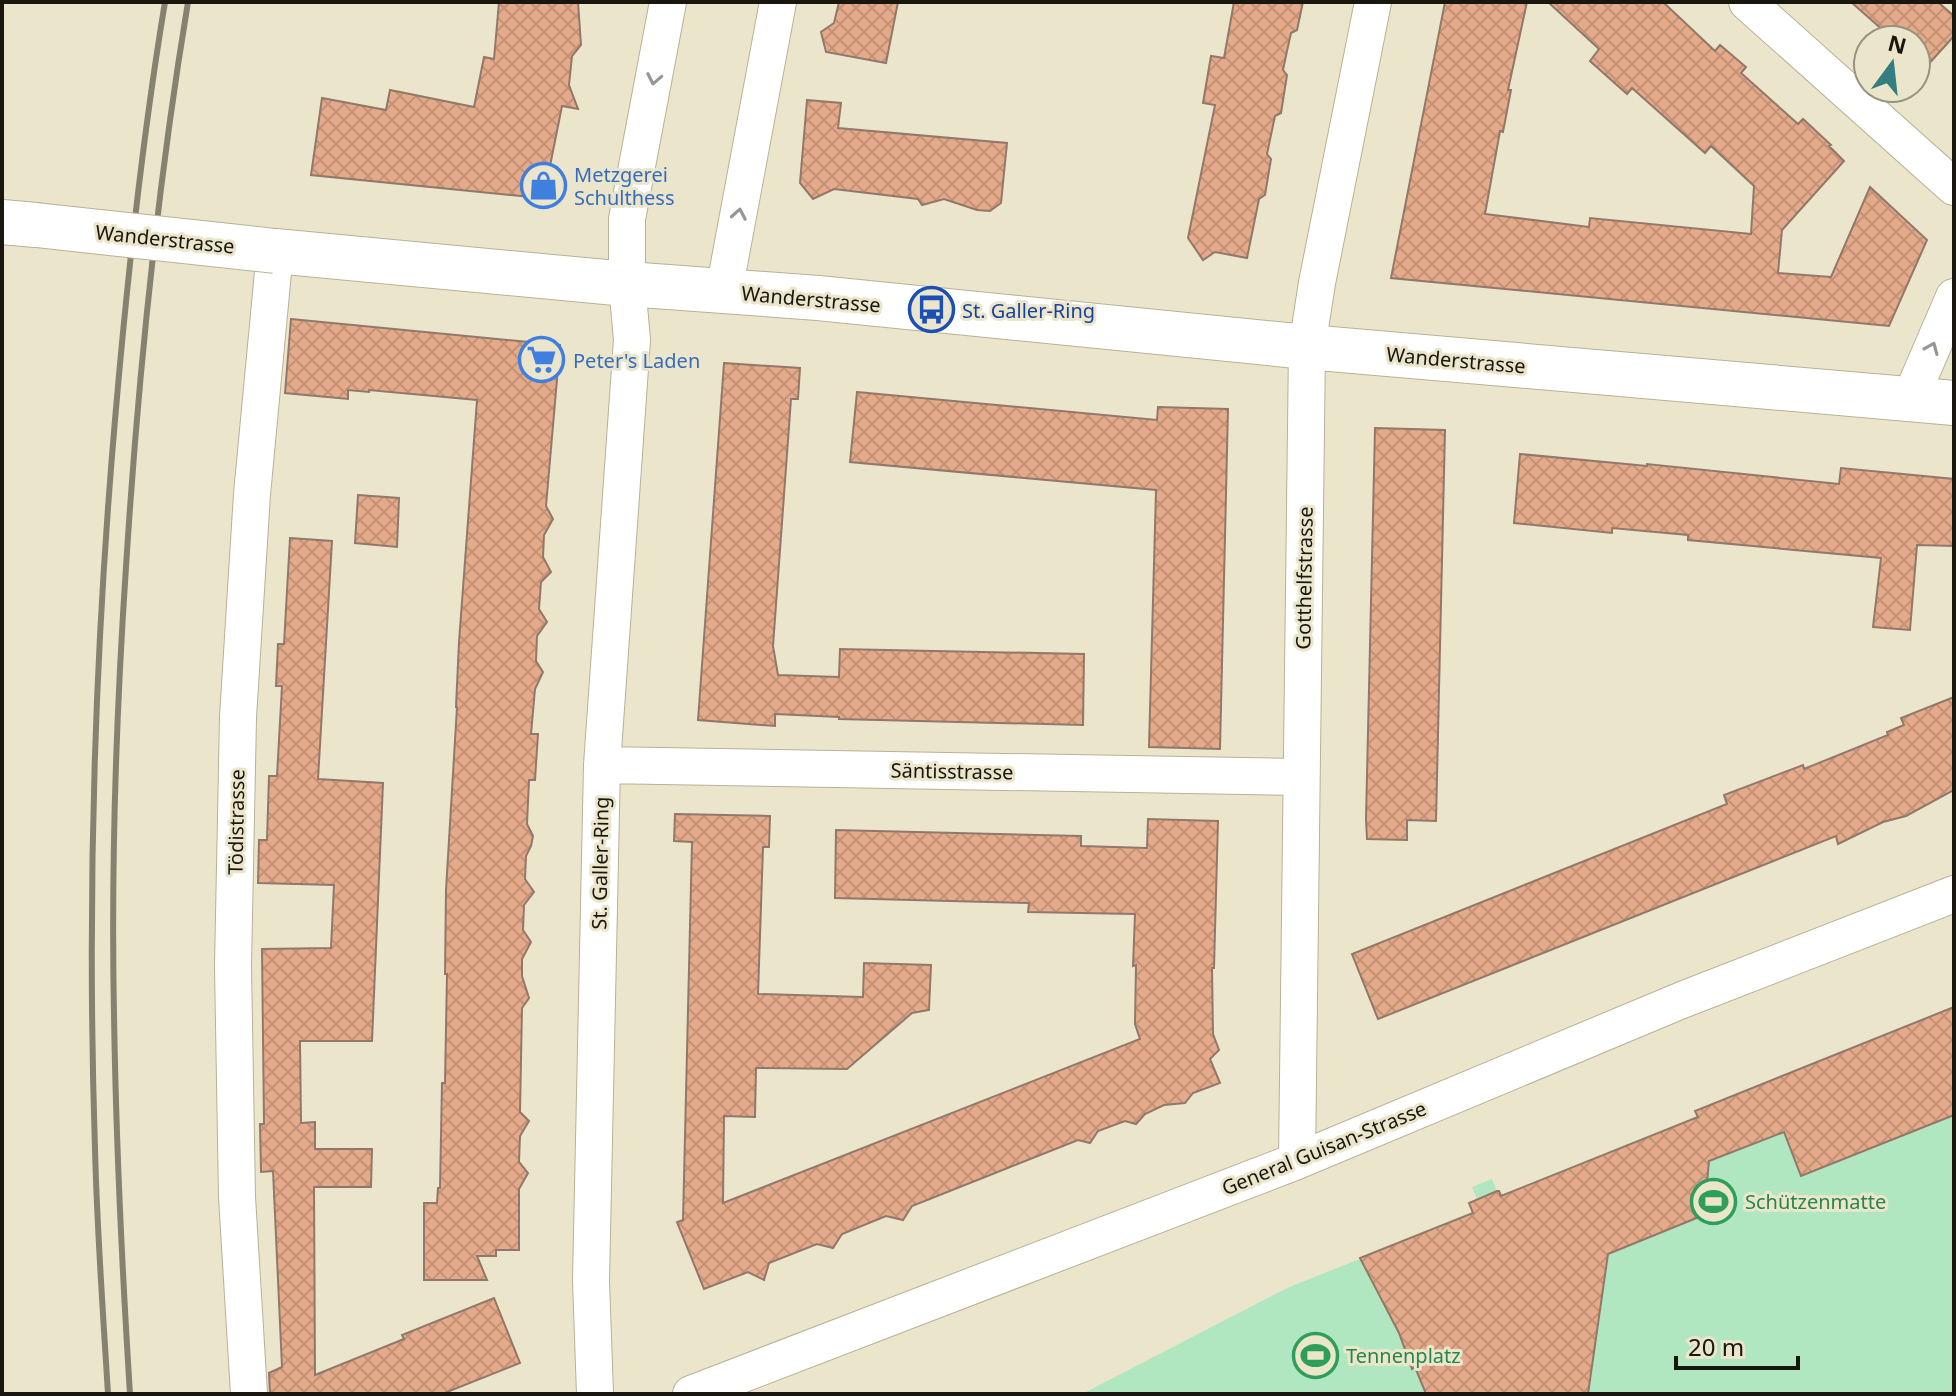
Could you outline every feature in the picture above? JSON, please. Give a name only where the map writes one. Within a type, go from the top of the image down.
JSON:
[{"type":"street","name":"St. Galler-Ring","points":[[595,1394],[591,1281],[602,765],[632,340],[627,284],[627,219],[668,2]]},
{"type":"street","points":[[724,291],[778,2]]},
{"type":"street","name":"Gotthelfstrasse","points":[[1297,1161],[1307,347],[1373,2]]},
{"type":"street","points":[[1747,2],[1954,187]]},
{"type":"street","name":"Wanderstrasse","points":[[19,224],[275,251],[1307,347],[1954,403]]},
{"type":"street","name":"Tödistrasse","points":[[249,1394],[237,1182],[233,966],[237,733],[252,494],[275,251]]},
{"type":"street","points":[[1910,399],[1954,297]]},
{"type":"street","name":"Säntisstrasse","points":[[602,765],[1301,777]]},
{"type":"street","name":"General Guisan-Strasse","points":[[691,1394],[1297,1161],[1682,1000],[1954,894]]},
{"type":"green space","name":"Schützenmatte","points":[[1954,1007],[1954,1394],[1082,1394],[1287,1288],[1473,1214],[1469,1203],[1477,1199],[1472,1187],[1492,1179],[1502,1195],[1697,1117],[1695,1111]]},
{"type":"building","points":[[499,2],[578,2],[581,45],[572,56],[569,85],[578,109],[562,106],[550,166],[557,167],[551,199],[311,175],[322,98],[386,110],[390,90],[474,107],[484,57],[494,59]]},
{"type":"building","points":[[839,2],[898,2],[886,63],[826,52],[821,32],[834,23]]},
{"type":"building","points":[[1234,2],[1303,2],[1297,30],[1291,33],[1287,51],[1281,113],[1275,116],[1267,154],[1271,159],[1265,195],[1259,199],[1247,258],[1215,252],[1203,260],[1188,238],[1215,105],[1203,103],[1211,56],[1224,58]]},
{"type":"building","points":[[1445,2],[1527,2],[1485,214],[1589,227],[1590,218],[1751,234],[1754,186],[1711,146],[1705,153],[1632,88],[1627,94],[1590,61],[1599,49],[1548,2],[1663,2],[1715,51],[1720,45],[1746,67],[1741,73],[1798,124],[1803,119],[1844,161],[1782,230],[1778,273],[1831,277],[1870,187],[1927,240],[1889,326],[1391,278]]},
{"type":"building","points":[[1851,2],[1938,2],[1954,16],[1954,36],[1932,60],[1932,24],[1876,24]]},
{"type":"building","points":[[807,100],[841,103],[838,128],[1007,143],[1001,203],[990,211],[977,210],[944,199],[922,205],[918,199],[834,189],[813,199],[800,183]]},
{"type":"building","points":[[291,319],[560,345],[546,506],[553,519],[544,535],[543,557],[551,572],[541,582],[539,609],[547,622],[537,636],[536,661],[543,672],[535,689],[531,734],[538,734],[535,780],[529,780],[527,824],[533,836],[526,856],[525,879],[534,892],[524,905],[523,930],[531,942],[522,959],[522,976],[529,998],[522,1008],[520,1112],[529,1121],[520,1136],[519,1162],[528,1173],[519,1189],[519,1250],[496,1250],[496,1256],[477,1256],[487,1280],[424,1280],[424,1203],[437,1203],[440,1188],[442,1083],[445,1083],[446,890],[459,642],[477,400],[369,390],[348,390],[348,399],[285,393]]},
{"type":"building","points":[[724,363],[800,368],[798,399],[791,399],[773,646],[778,675],[839,677],[840,649],[1084,654],[1083,725],[839,719],[775,714],[775,726],[698,720]]},
{"type":"building","points":[[857,392],[1157,420],[1158,407],[1228,409],[1220,749],[1149,747],[1156,490],[850,462]]},
{"type":"building","points":[[1375,428],[1445,430],[1436,821],[1407,820],[1407,840],[1367,839]]},
{"type":"building","points":[[1520,454],[1839,484],[1841,468],[1954,479],[1954,546],[1917,545],[1910,630],[1873,627],[1881,558],[1688,540],[1688,535],[1612,528],[1612,533],[1514,523]]},
{"type":"building","points":[[358,495],[399,498],[397,547],[355,543]]},
{"type":"building","points":[[290,538],[332,541],[318,779],[383,783],[372,1041],[300,1041],[301,1123],[315,1122],[315,1149],[372,1149],[371,1187],[314,1187],[315,1375],[494,1298],[520,1363],[442,1394],[270,1394],[269,1373],[282,1367],[273,1171],[261,1172],[260,1124],[264,1124],[262,949],[331,948],[334,885],[258,883],[259,840],[267,840],[269,776],[277,776],[282,686],[276,686],[278,644],[284,644]]},
{"type":"building","points":[[1954,697],[1954,790],[1906,816],[1883,822],[1838,844],[1836,836],[1378,1019],[1352,954],[1727,804],[1724,795],[1803,765],[1804,769],[1888,735],[1887,732],[1904,725],[1901,718]]},
{"type":"building","points":[[675,814],[770,816],[769,847],[763,847],[758,994],[863,997],[864,963],[931,965],[929,1010],[912,1013],[847,1069],[756,1068],[755,1117],[724,1116],[723,1203],[1140,1039],[1135,1024],[1135,914],[1028,912],[1029,903],[835,898],[836,830],[1081,836],[1081,846],[1147,848],[1148,819],[1218,821],[1212,968],[1213,1034],[1219,1050],[1210,1059],[1220,1083],[1193,1093],[1185,1103],[1164,1105],[1145,1114],[1136,1124],[1125,1121],[1098,1131],[1090,1143],[1078,1140],[912,1206],[903,1220],[886,1216],[842,1234],[833,1248],[817,1244],[769,1263],[764,1280],[748,1272],[704,1289],[677,1222],[683,1220],[692,842],[674,841]]},
{"type":"building","points":[[1954,1007],[1954,1115],[1801,1176],[1784,1132],[1709,1161],[1704,1215],[1608,1254],[1588,1394],[1426,1394],[1360,1258],[1473,1213],[1469,1203],[1497,1191],[1501,1196],[1698,1117],[1695,1111]]},
{"type":"railway","points":[[108,1394],[97,1210],[93,1058],[92,875],[97,693],[108,511],[125,315],[142,158],[165,2]]},
{"type":"railway","points":[[130,1394],[115,1063],[113,903],[117,735],[136,425],[158,213],[188,2]]},
{"type":"place","name":"Metzgerei Schulthess","points":[[543,185]]},
{"type":"place","name":"St. Galler-Ring","points":[[931,310]]},
{"type":"place","name":"Peter's Laden","points":[[542,360]]},
{"type":"place","name":"Schützenmatte","points":[[1714,1201]]},
{"type":"place","name":"Tennenplatz","points":[[1315,1355]]}]
